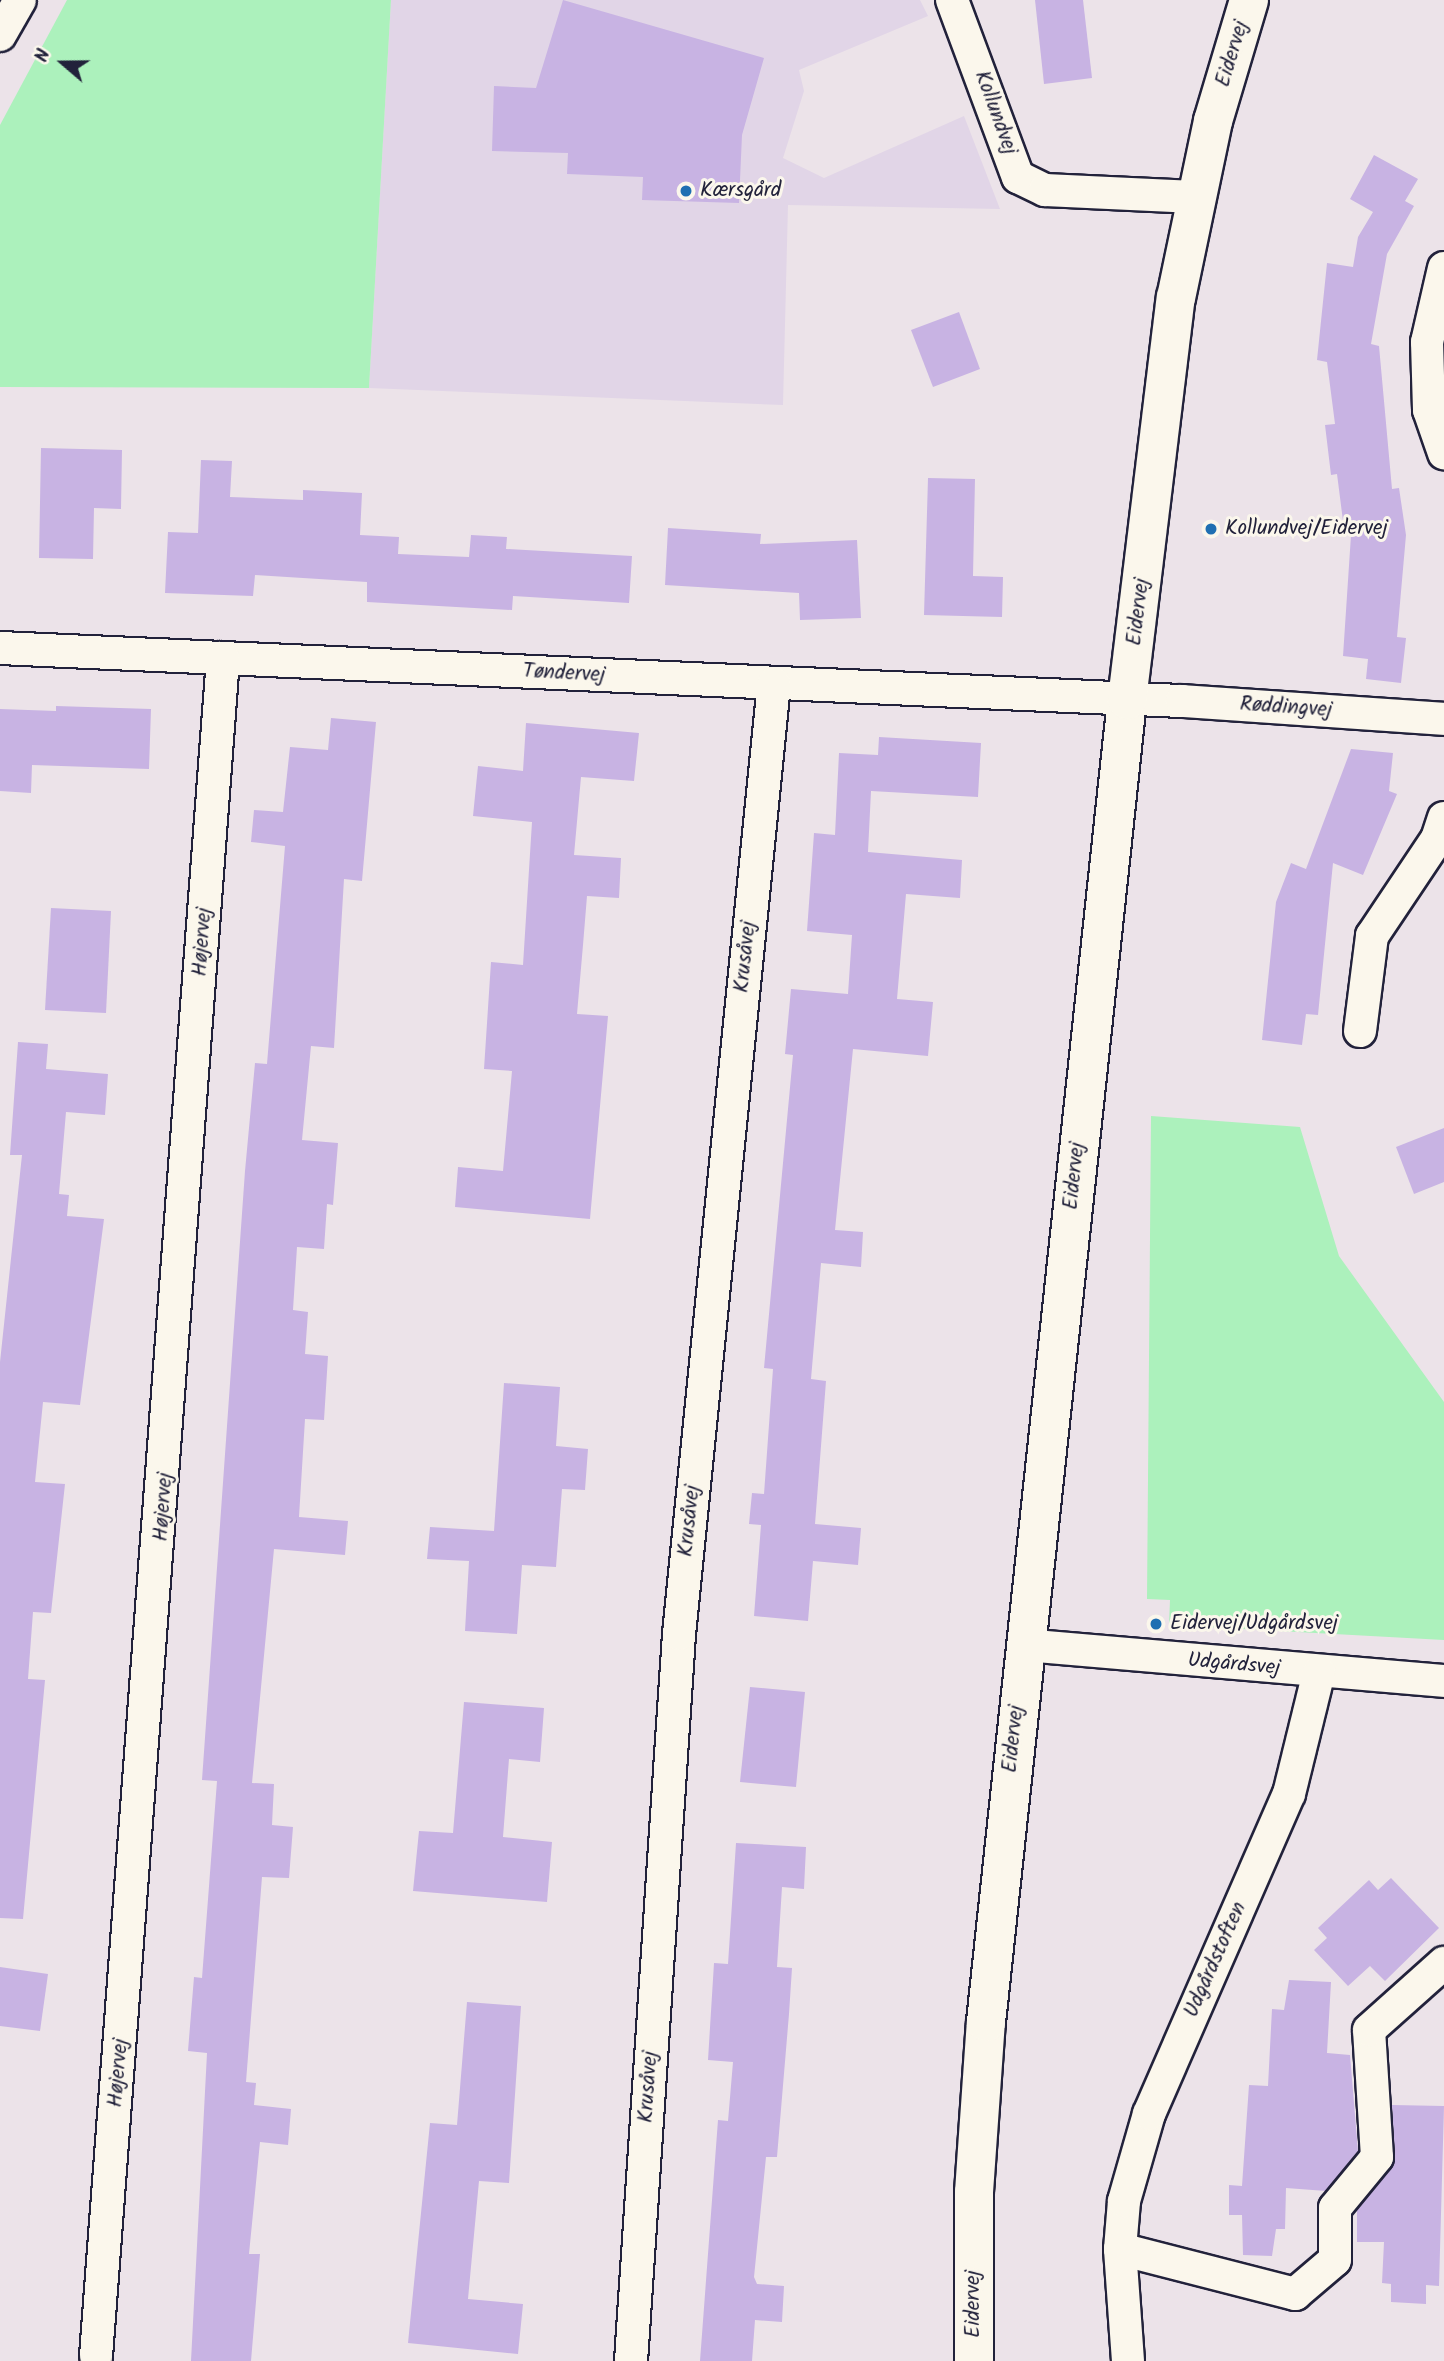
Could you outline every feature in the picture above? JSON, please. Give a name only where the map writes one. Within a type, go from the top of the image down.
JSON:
[{"type":"street","points":[[0,35],[20,0]]},
{"type":"street","name":"Kollundvej","points":[[952,0],[1018,177],[1045,190],[1195,197]]},
{"type":"street","name":"Eidervej","points":[[974,2361],[974,2192],[985,2035],[1024,1645],[1127,700],[1174,311],[1195,197],[1249,0]]},
{"type":"street","points":[[1444,268],[1427,342],[1429,410],[1444,453]]},
{"type":"street","name":"Tøndervej","points":[[0,648],[1127,700]]},
{"type":"street","name":"Højervej","points":[[96,2356],[223,658]]},
{"type":"street","name":"Krusåvej","points":[[631,2361],[679,1634],[774,684]]},
{"type":"street","name":"Røddingvej","points":[[1127,700],[1444,719]]},
{"type":"street","points":[[1360,1031],[1372,936],[1437,839],[1444,818]]},
{"type":"street","name":"Udgårdsvej","points":[[1024,1645],[1444,1681]]},
{"type":"street","name":"Udgårdstoften","points":[[1128,2361],[1120,2249],[1124,2201],[1149,2114],[1289,1794],[1319,1672]]},
{"type":"street","points":[[1120,2249],[1295,2294],[1335,2260],[1335,2208],[1377,2157],[1369,2030],[1444,1963]]},
{"type":"shaded area","name":"Kærsgård","points":[[391,0],[920,0],[928,16],[799,70],[804,91],[783,158],[824,178],[964,116],[1000,209],[788,205],[783,405],[369,388]]},
{"type":"green space","points":[[67,0],[391,0],[369,388],[0,387],[0,125]]},
{"type":"green space","points":[[1151,1116],[1300,1127],[1339,1256],[1444,1402],[1444,1640],[1169,1625],[1170,1600],[1147,1599]]},
{"type":"building","points":[[563,0],[764,58],[742,135],[739,203],[642,200],[643,177],[567,174],[568,153],[492,151],[494,86],[536,88]]},
{"type":"building","points":[[1035,0],[1083,0],[1092,78],[1044,84]]},
{"type":"building","points":[[1374,155],[1418,179],[1405,201],[1414,206],[1387,254],[1371,344],[1379,346],[1392,489],[1399,488],[1406,535],[1397,637],[1406,638],[1401,683],[1366,679],[1368,659],[1343,656],[1352,520],[1343,521],[1337,474],[1331,475],[1325,425],[1335,424],[1327,362],[1317,360],[1327,263],[1353,267],[1358,237],[1373,212],[1350,199]]},
{"type":"building","points":[[959,312],[980,369],[933,387],[911,330]]},
{"type":"building","points":[[41,448],[122,450],[121,509],[94,508],[93,559],[39,558]]},
{"type":"building","points":[[201,460],[232,461],[230,497],[303,500],[303,490],[362,493],[360,535],[399,537],[398,554],[469,557],[471,535],[507,537],[506,549],[632,556],[629,603],[513,596],[512,610],[367,602],[367,582],[255,575],[253,596],[165,593],[168,532],[198,533]]},
{"type":"building","points":[[928,478],[975,479],[973,576],[1003,577],[1002,617],[924,615]]},
{"type":"building","points":[[668,528],[761,534],[760,544],[857,540],[861,618],[800,620],[799,593],[665,585]]},
{"type":"building","points":[[56,706],[151,709],[149,769],[32,765],[31,793],[0,791],[0,709],[56,711]]},
{"type":"building","points":[[331,718],[376,722],[362,881],[344,879],[334,1048],[311,1046],[302,1140],[338,1143],[333,1205],[327,1204],[324,1249],[297,1247],[293,1310],[308,1312],[305,1354],[328,1356],[324,1420],[305,1419],[299,1517],[348,1521],[345,1555],[274,1549],[252,1783],[274,1784],[272,1825],[293,1827],[289,1878],[262,1877],[246,2082],[256,2083],[254,2105],[291,2109],[288,2145],[260,2142],[249,2254],[260,2254],[251,2361],[191,2361],[207,2053],[188,2051],[194,1977],[202,1978],[217,1781],[202,1780],[245,1171],[255,1063],[267,1064],[285,846],[251,842],[254,810],[283,812],[290,747],[328,750]]},
{"type":"building","points":[[526,723],[639,733],[634,781],[581,777],[574,855],[621,858],[619,898],[587,896],[577,1014],[608,1016],[590,1219],[455,1207],[458,1167],[503,1171],[512,1071],[484,1069],[491,962],[523,965],[532,822],[473,816],[478,766],[523,771]]},
{"type":"building","points":[[879,737],[981,743],[978,797],[871,791],[868,852],[962,860],[960,898],[906,894],[897,999],[933,1002],[928,1056],[853,1049],[835,1230],[863,1232],[861,1267],[821,1263],[811,1379],[826,1381],[815,1524],[861,1528],[858,1565],[813,1561],[808,1621],[754,1616],[761,1525],[749,1524],[752,1493],[764,1494],[773,1369],[764,1368],[793,1055],[785,1054],[791,989],[848,994],[852,935],[807,931],[814,833],[835,835],[839,753],[878,755]]},
{"type":"building","points":[[1351,749],[1393,753],[1389,791],[1397,794],[1363,875],[1333,863],[1318,1015],[1306,1014],[1302,1045],[1262,1040],[1276,902],[1291,863],[1306,869]]},
{"type":"building","points":[[51,908],[111,911],[106,1013],[45,1010]]},
{"type":"building","points":[[18,1042],[48,1044],[46,1069],[108,1074],[105,1115],[66,1112],[59,1194],[69,1195],[67,1216],[104,1219],[80,1405],[43,1402],[35,1482],[65,1484],[51,1613],[33,1612],[28,1679],[45,1680],[23,1919],[0,1918],[0,1362],[22,1155],[10,1155]]},
{"type":"building","points":[[1444,1128],[1444,1182],[1414,1194],[1396,1147]]},
{"type":"building","points":[[504,1383],[560,1387],[556,1446],[588,1449],[585,1490],[562,1489],[556,1567],[522,1565],[517,1634],[465,1631],[469,1561],[427,1559],[430,1527],[494,1531]]},
{"type":"building","points":[[750,1687],[805,1692],[796,1787],[740,1782]]},
{"type":"building","points":[[464,1702],[544,1708],[540,1762],[509,1759],[503,1837],[552,1842],[547,1902],[413,1891],[419,1831],[453,1833]]},
{"type":"building","points":[[736,1843],[806,1847],[804,1889],[782,1887],[777,1967],[792,1968],[789,2014],[777,2157],[766,2157],[754,2277],[757,2284],[784,2286],[782,2322],[755,2320],[752,2361],[700,2361],[718,2120],[728,2121],[733,2062],[708,2060],[714,1963],[728,1964]]},
{"type":"building","points":[[1391,1878],[1439,1928],[1385,1981],[1370,1966],[1348,1986],[1314,1950],[1327,1938],[1318,1928],[1369,1880],[1378,1890]]},
{"type":"building","points":[[0,1967],[48,1974],[40,2031],[0,2026]]},
{"type":"building","points":[[1289,1980],[1331,1982],[1327,2053],[1350,2055],[1358,2151],[1326,2191],[1286,2188],[1285,2229],[1276,2229],[1272,2256],[1243,2255],[1242,2215],[1229,2215],[1229,2185],[1242,2186],[1249,2085],[1268,2086],[1272,2009],[1284,2010]]},
{"type":"building","points":[[467,2002],[521,2006],[509,2183],[479,2181],[468,2299],[523,2304],[518,2354],[408,2343],[430,2123],[457,2125]]},
{"type":"building","points":[[1392,2105],[1444,2106],[1439,2286],[1426,2285],[1426,2304],[1391,2302],[1391,2284],[1382,2283],[1384,2242],[1357,2242],[1357,2210],[1395,2157]]},
{"type":"place","name":"Kærsgård","points":[[686,191]]},
{"type":"place","name":"Kollundvej/Eidervej","points":[[1211,529]]},
{"type":"place","name":"Eidervej/Udgårdsvej","points":[[1156,1624]]}]
